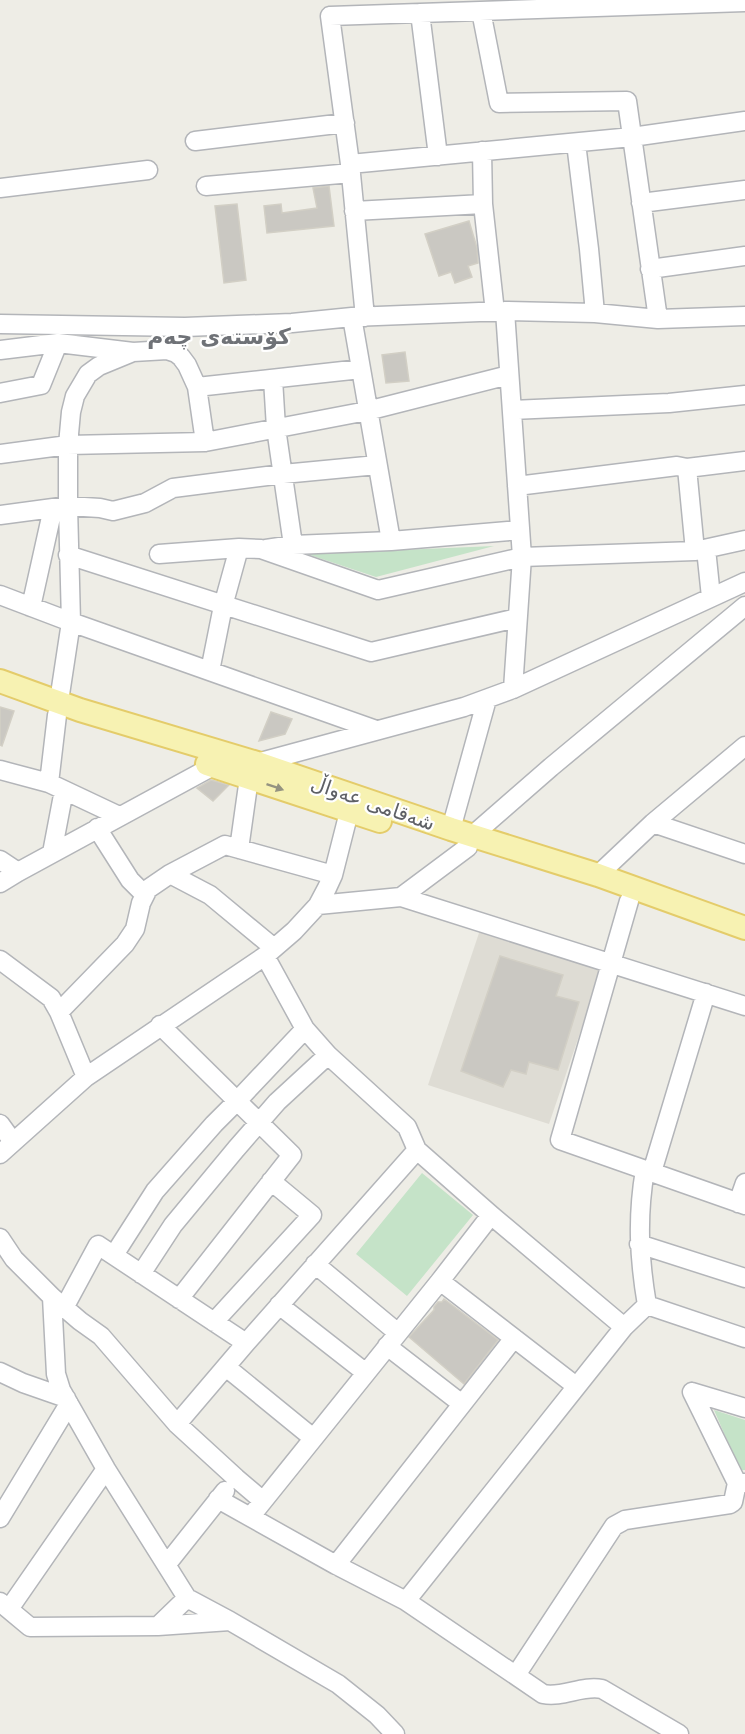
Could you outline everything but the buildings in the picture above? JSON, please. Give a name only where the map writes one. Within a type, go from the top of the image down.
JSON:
[{"type":"main road","name":"شەقامی عەواڵ","points":[[0,681],[58,708]]},
{"type":"main road","name":"شەقامی عەواڵ","points":[[0,696],[58,708],[253,771],[451,829],[471,841],[628,901],[745,941]]},
{"type":"main road","name":"شەقامی عەواڵ","points":[[253,771],[349,812],[471,841],[598,875],[745,928]]},
{"type":"street","points":[[391,541],[361,369],[351,168],[330,16],[745,2]]},
{"type":"street","points":[[481,11],[499,103],[627,101],[658,319]]},
{"type":"street","points":[[420,13],[438,156]]},
{"type":"street","points":[[206,186],[438,156],[632,137],[745,121]]},
{"type":"street","points":[[195,141],[345,123]]},
{"type":"street","points":[[576,142],[595,313]]},
{"type":"street","points":[[482,151],[483,204],[509,375],[522,557],[513,689]]},
{"type":"street","points":[[0,188],[148,170]]},
{"type":"street","points":[[641,202],[745,190]]},
{"type":"street","points":[[354,211],[483,204]]},
{"type":"street","points":[[651,269],[745,256]]},
{"type":"street","points":[[0,324],[185,327],[500,311],[595,313],[658,319],[745,316]]},
{"type":"street","points":[[0,350],[58,344],[133,352],[176,353],[187,365],[197,387],[205,442]]},
{"type":"street","points":[[0,393],[41,385],[58,344]]},
{"type":"street","points":[[31,607],[60,507],[71,412],[75,396],[88,374],[99,366],[133,352]]},
{"type":"street","points":[[197,387],[361,369]]},
{"type":"street","points":[[0,454],[68,445],[205,442],[367,411],[509,375]]},
{"type":"street","points":[[273,379],[276,428],[293,545]]},
{"type":"street","points":[[512,410],[669,403],[745,395]]},
{"type":"street","points":[[517,486],[677,466],[687,468],[745,461]]},
{"type":"street","points":[[0,514],[60,507],[100,508],[112,511],[145,503],[173,488],[377,465]]},
{"type":"street","points":[[687,468],[711,597]]},
{"type":"street","points":[[52,853],[57,787],[58,708],[71,622],[68,555],[60,507]]},
{"type":"street","points":[[159,554],[391,541],[519,530]]},
{"type":"street","points":[[261,549],[378,590],[522,557],[701,550],[745,540]]},
{"type":"street","points":[[210,671],[223,606],[240,548]]},
{"type":"street","points":[[68,555],[371,652],[517,618]]},
{"type":"street","points":[[239,849],[253,771],[376,730],[487,699],[745,582]]},
{"type":"street","points":[[0,595],[376,730]]},
{"type":"street","points":[[401,897],[471,841],[551,767],[745,606]]},
{"type":"street","points":[[451,829],[487,699]]},
{"type":"street","points":[[598,875],[653,823],[745,746]]},
{"type":"street","points":[[0,883],[220,760]]},
{"type":"street","points":[[0,770],[57,787],[119,816]]},
{"type":"street","points":[[0,1124],[7,1148],[86,1077],[269,952],[294,931],[318,905],[333,875],[349,812]]},
{"type":"street","points":[[653,823],[745,854]]},
{"type":"street","points":[[98,828],[130,880],[145,895]]},
{"type":"street","points":[[59,1012],[125,944],[135,929],[145,895],[153,884],[225,845],[333,875]]},
{"type":"street","points":[[0,860],[18,872]]},
{"type":"street","points":[[170,874],[210,895],[269,952],[305,1029],[328,1055],[407,1127],[417,1150],[624,1327]]},
{"type":"street","points":[[318,905],[401,897],[745,1006]]},
{"type":"street","points":[[628,901],[560,1140],[742,1204],[745,1183]]},
{"type":"street","points":[[0,960],[51,998],[86,1077]]},
{"type":"street","points":[[647,1305],[639,1244],[641,1194],[706,993]]},
{"type":"street","points":[[160,1025],[292,1155],[179,1299]]},
{"type":"street","points":[[114,1255],[155,1191],[214,1124],[305,1029]]},
{"type":"street","points":[[141,1274],[174,1225],[236,1149],[277,1102],[328,1055]]},
{"type":"street","points":[[177,1424],[417,1150]]},
{"type":"street","points":[[214,1322],[312,1215],[271,1181]]},
{"type":"street","points":[[251,1516],[491,1215]]},
{"type":"street","points":[[0,1238],[14,1259],[58,1303],[101,1336],[177,1424],[263,1501]]},
{"type":"street","points":[[639,1244],[745,1278]]},
{"type":"street","points":[[246,1343],[98,1245],[58,1303],[56,1374],[67,1401],[106,1469],[187,1598],[338,1684],[377,1715],[395,1734]]},
{"type":"street","points":[[315,1264],[462,1404]]},
{"type":"street","points":[[440,1281],[576,1386]]},
{"type":"street","points":[[279,1305],[366,1373]]},
{"type":"street","points":[[406,1601],[624,1327],[647,1305]]},
{"type":"street","points":[[647,1305],[745,1338]]},
{"type":"street","points":[[336,1565],[514,1338]]},
{"type":"street","points":[[226,1367],[313,1438]]},
{"type":"street","points":[[0,1372],[67,1401]]},
{"type":"street","points":[[516,1675],[614,1526],[625,1520],[734,1502],[741,1483],[692,1392],[745,1408]]},
{"type":"street","points":[[0,1518],[67,1401]]},
{"type":"street","points":[[106,1469],[4,1605],[30,1627],[158,1626],[230,1621]]},
{"type":"street","points":[[167,1564],[236,1478]]},
{"type":"street","points":[[218,1499],[406,1601],[543,1694],[550,1696],[582,1689],[602,1689],[679,1734]]},
{"type":"street","points":[[158,1626],[187,1598]]},
{"type":"shaded area","points":[[480,930],[601,971],[549,1124],[428,1085]]},
{"type":"green space","points":[[494,546],[376,577],[307,554]]},
{"type":"green space","points":[[422,1173],[473,1215],[407,1296],[356,1254]]},
{"type":"green space","points":[[714,1410],[745,1420],[745,1470],[740,1470]]},
{"type":"district","name":"کۆستەی چەم","points":[[219,336]]}]
